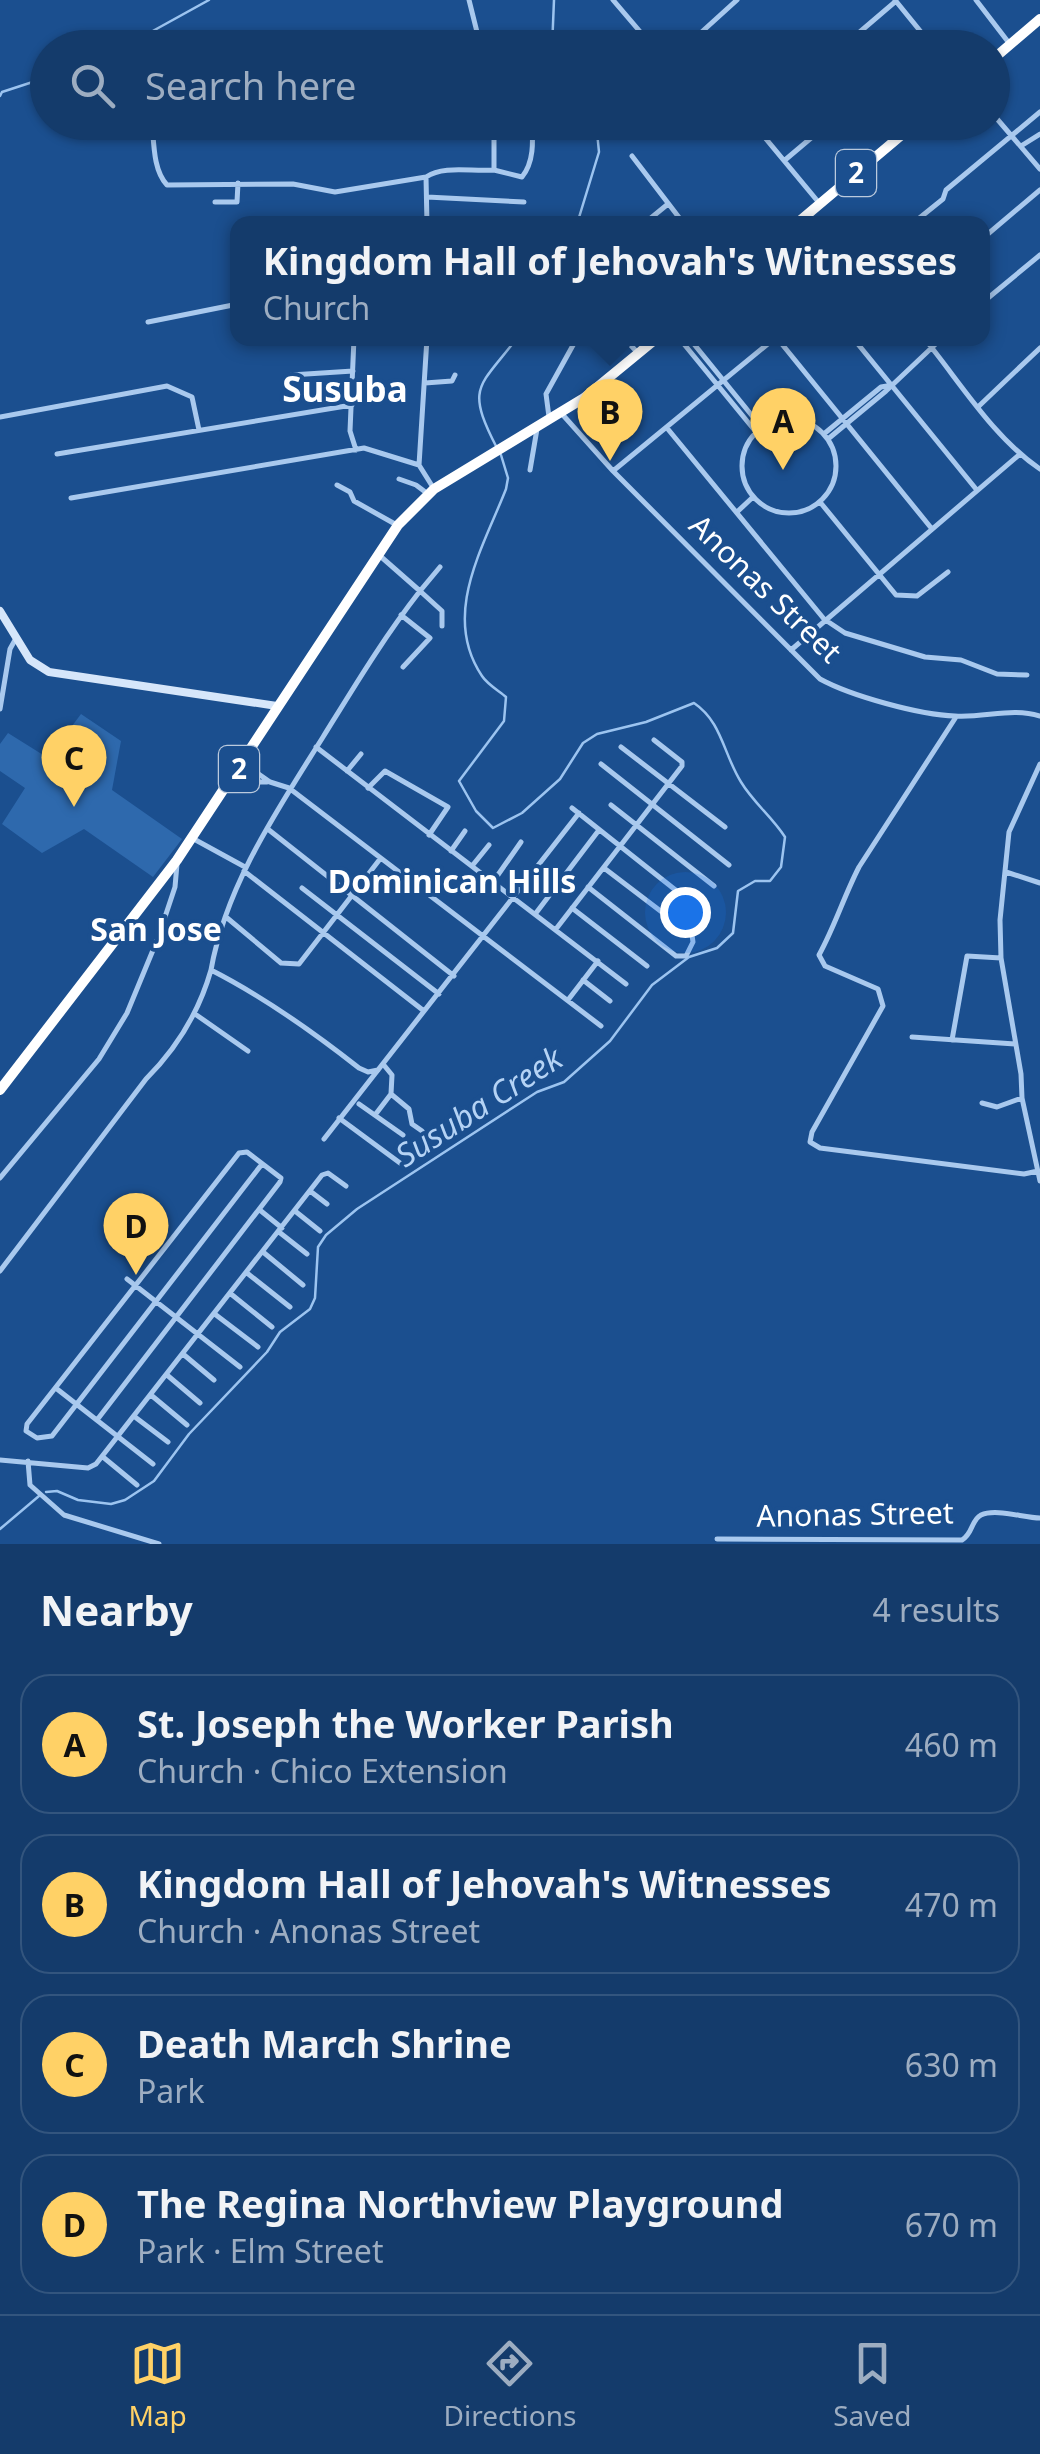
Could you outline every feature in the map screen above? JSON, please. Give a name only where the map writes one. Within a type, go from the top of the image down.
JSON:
[{"type":"highway","points":[[1011,45],[1040,19]]},
{"type":"highway","name":"2","points":[[806,216],[896,140]]},
{"type":"highway","name":"2","points":[[0,1090],[177,860],[398,525],[431,492],[561,414],[648,346]]},
{"type":"street","points":[[469,0],[476,30]]},
{"type":"street","points":[[613,0],[639,30]]},
{"type":"street","points":[[704,30],[737,0]]},
{"type":"street","points":[[976,0],[999,30]]},
{"type":"street","points":[[862,30],[896,1],[919,30]]},
{"type":"street","points":[[1010,138],[1040,112]]},
{"type":"street","points":[[1010,133],[1040,169]]},
{"type":"street","points":[[1022,146],[1040,134]]},
{"type":"street","points":[[153,140],[164,183],[306,185],[324,192],[444,171],[494,170],[522,178],[533,140]]},
{"type":"street","points":[[494,140],[494,170]]},
{"type":"street","points":[[767,140],[820,204]]},
{"type":"street","points":[[785,160],[809,140]]},
{"type":"street","points":[[922,216],[942,199],[946,190],[1008,140]]},
{"type":"street","points":[[632,156],[678,216]]},
{"type":"street","points":[[426,177],[427,216]]},
{"type":"street","points":[[215,202],[237,202],[238,182]]},
{"type":"street","points":[[990,232],[1040,190]]},
{"type":"street","points":[[427,197],[524,202]]},
{"type":"street","points":[[653,216],[668,204]]},
{"type":"street","points":[[990,297],[1040,255]]},
{"type":"street","points":[[148,322],[230,306]]},
{"type":"street","points":[[354,346],[350,431],[356,450]]},
{"type":"street","points":[[427,346],[419,465],[431,492]]},
{"type":"street","points":[[550,420],[546,394],[573,346]]},
{"type":"street","points":[[632,346],[639,354]]},
{"type":"street","points":[[687,346],[721,382]]},
{"type":"street","points":[[696,346],[759,430]]},
{"type":"street","points":[[613,471],[766,346]]},
{"type":"street","points":[[783,346],[932,530]]},
{"type":"street","points":[[859,346],[976,489]]},
{"type":"street","points":[[826,436],[932,347],[1020,454],[1040,469]]},
{"type":"street","points":[[978,406],[1040,348]]},
{"type":"street","points":[[291,375],[353,372]]},
{"type":"street","points":[[425,383],[452,381],[455,375]]},
{"type":"street","points":[[0,416],[168,386],[192,397],[200,430]]},
{"type":"street","points":[[56,454],[352,404]]},
{"type":"street","name":"Anonas Street","points":[[561,414],[820,679],[840,690],[956,716],[1020,710],[1040,716]]},
{"type":"street","points":[[785,419],[799,420],[826,436],[836,465],[835,478],[820,502],[793,513],[764,506],[752,496],[742,469],[743,454],[759,430],[785,419]]},
{"type":"street","points":[[530,470],[538,426]]},
{"type":"street","points":[[667,428],[824,619],[845,634],[926,657],[960,660],[997,674],[1026,674]]},
{"type":"street","points":[[71,498],[373,448],[419,465]]},
{"type":"street","points":[[791,650],[1020,454]]},
{"type":"street","points":[[398,479],[431,492]]},
{"type":"street","points":[[337,485],[350,492],[354,501],[398,525]]},
{"type":"street","points":[[736,512],[752,496]]},
{"type":"street","points":[[820,502],[896,596],[917,596],[948,572]]},
{"type":"street","points":[[380,555],[442,611],[442,626]]},
{"type":"street","points":[[0,1270],[146,1079],[171,1052],[195,1014],[245,869],[288,788],[401,616],[440,567]]},
{"type":"street","points":[[0,612],[30,660],[49,672],[277,706]]},
{"type":"street","points":[[401,616],[430,638],[403,667]]},
{"type":"street","points":[[0,708],[15,640]]},
{"type":"street","points":[[956,716],[858,867],[840,916],[819,955],[826,966],[878,989],[883,1006],[810,1142],[820,1148],[915,1162],[1024,1174],[1038,1171]]},
{"type":"street","points":[[556,929],[682,762],[654,740]]},
{"type":"street","points":[[621,747],[725,827]]},
{"type":"street","points":[[316,748],[626,984]]},
{"type":"street","points":[[347,771],[362,754]]},
{"type":"street","points":[[601,764],[729,865]]},
{"type":"street","points":[[1040,764],[1010,832],[1000,920],[1022,1098],[1040,1181]]},
{"type":"street","points":[[240,767],[260,782],[288,788],[602,1026]]},
{"type":"street","points":[[368,788],[385,771],[448,806],[429,835]]},
{"type":"street","points":[[1032,780],[1040,783]]},
{"type":"street","points":[[611,805],[714,886]]},
{"type":"street","points":[[572,808],[702,911]]},
{"type":"street","points":[[324,1139],[579,813]]},
{"type":"street","points":[[268,830],[454,976]]},
{"type":"street","points":[[536,913],[599,830]]},
{"type":"street","points":[[451,851],[465,832]]},
{"type":"street","points":[[192,838],[245,869],[424,1012]]},
{"type":"street","points":[[493,882],[521,842]]},
{"type":"street","points":[[472,866],[489,845]]},
{"type":"street","points":[[226,917],[281,962],[290,966],[302,962],[380,859]]},
{"type":"street","points":[[0,1178],[99,1058],[126,1012],[158,938],[174,887],[177,860]]},
{"type":"street","points":[[588,888],[676,956],[686,956],[692,935],[604,868]]},
{"type":"street","points":[[1006,872],[1040,883]]},
{"type":"street","points":[[302,888],[440,994]]},
{"type":"street","points":[[572,908],[647,966]]},
{"type":"street","points":[[952,1040],[967,956],[1002,958]]},
{"type":"street","points":[[568,1000],[598,961]]},
{"type":"street","points":[[211,970],[286,1012],[359,1068],[368,1072],[380,1067]]},
{"type":"street","points":[[583,980],[610,1001]]},
{"type":"street","points":[[195,1014],[248,1050]]},
{"type":"street","points":[[912,1037],[1015,1044]]},
{"type":"street","points":[[375,1116],[391,1094],[392,1075],[380,1067]]},
{"type":"street","points":[[391,1094],[409,1109],[412,1124],[422,1132]]},
{"type":"street","points":[[982,1103],[997,1107],[1022,1098]]},
{"type":"street","points":[[359,1104],[403,1136]]},
{"type":"street","points":[[339,1118],[400,1163]]},
{"type":"street","points":[[97,1420],[281,1180],[262,1164],[246,1152],[239,1153],[27,1424],[26,1431],[33,1437],[49,1438],[262,1164]]},
{"type":"street","points":[[0,1460],[88,1468],[103,1457],[325,1173],[346,1186]]},
{"type":"street","points":[[310,1191],[327,1204]]},
{"type":"street","points":[[260,1211],[307,1254]]},
{"type":"street","points":[[295,1211],[320,1232]]},
{"type":"street","points":[[263,1252],[303,1284]]},
{"type":"street","points":[[247,1273],[290,1307]]},
{"type":"street","points":[[127,1279],[240,1366]]},
{"type":"street","points":[[231,1294],[272,1327]]},
{"type":"street","points":[[216,1315],[258,1347]]},
{"type":"street","points":[[183,1354],[214,1380]]},
{"type":"street","points":[[167,1375],[200,1403]]},
{"type":"street","points":[[56,1388],[153,1464]]},
{"type":"street","points":[[151,1395],[187,1425]]},
{"type":"street","points":[[134,1418],[168,1442]]},
{"type":"street","points":[[103,1457],[137,1485]]},
{"type":"street","points":[[28,1461],[30,1484],[59,1512],[159,1544]]},
{"type":"street","name":"Anonas Street","points":[[716,1539],[962,1540],[984,1514],[1040,1518]]},
{"type":"shaded area","points":[[81,714],[121,741],[112,790],[182,839],[153,877],[84,829],[42,853],[2,824],[25,788],[0,771],[0,744],[8,733],[48,758]]},
{"type":"waterway","points":[[155,30],[209,0]]},
{"type":"waterway","name":"Susuba Creek","points":[[553,30],[554,0]]},
{"type":"waterway","points":[[0,96],[30,83]]},
{"type":"waterway","name":"Susuba Creek","points":[[579,216],[599,152],[598,140]]},
{"type":"waterway","name":"Susuba Creek","points":[[497,448],[479,399],[486,378],[511,346]]},
{"type":"waterway","name":"Susuba Creek","points":[[46,1492],[111,1504],[125,1500],[154,1481],[189,1434],[267,1352],[280,1332],[310,1309],[315,1298],[318,1247],[326,1235],[357,1209],[537,1092],[564,1082],[610,1041],[652,985],[689,957],[717,948],[733,933],[738,891],[755,881],[770,881],[781,867],[785,837],[746,789],[711,719],[694,703],[646,722],[597,734],[583,743],[560,779],[522,813],[493,828],[476,811],[459,781],[504,721],[506,697],[484,679],[470,653],[466,606],[477,558],[506,489],[508,478],[501,455]]},
{"type":"waterway","name":"Susuba Creek","points":[[0,1529],[39,1496]]},
{"type":"place","name":"Kingdom Hall of Jehovah's Witnesses","points":[[610,461]]},
{"type":"place","name":"St. Joseph the Worker Parish","points":[[783,470]]},
{"type":"place","name":"Death March Shrine","points":[[74,807]]},
{"type":"place","name":"The Regina Northview Playground","points":[[136,1275]]},
{"type":"district","name":"Susuba","points":[[345,390]]},
{"type":"district","name":"Dominican Hills","points":[[452,882]]},
{"type":"district","name":"San Jose","points":[[156,930]]}]
